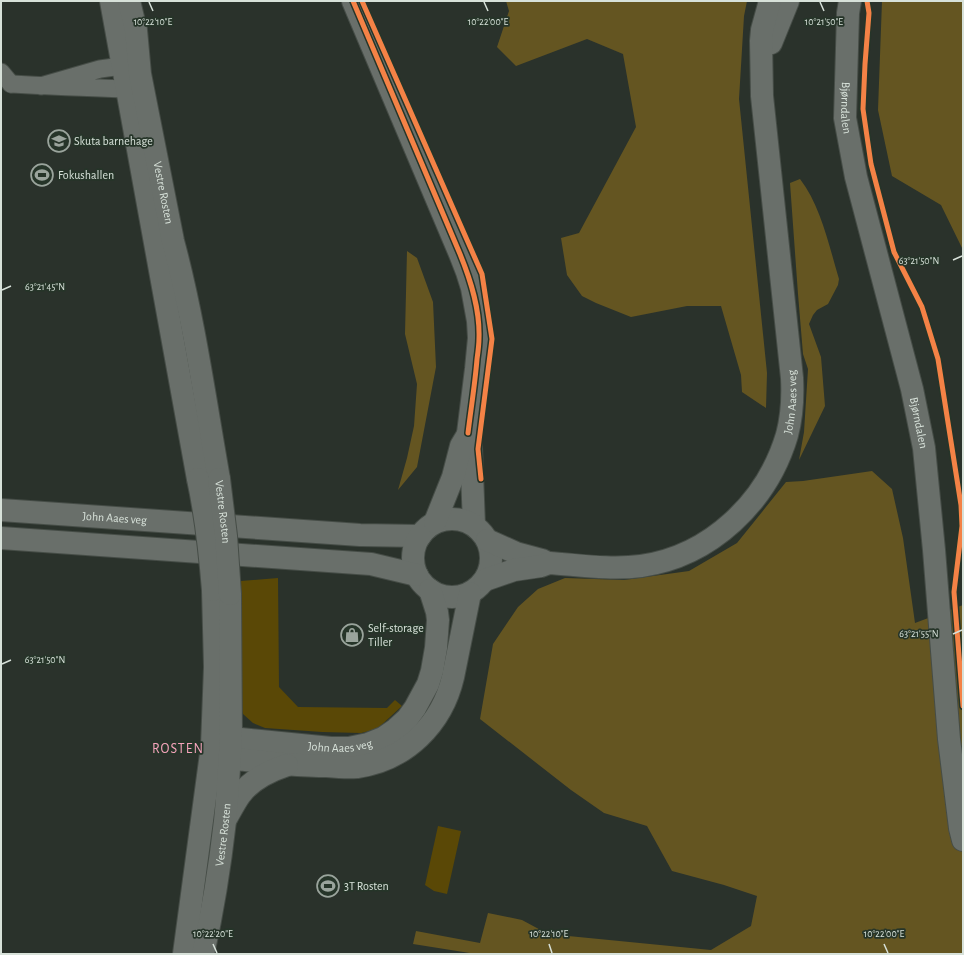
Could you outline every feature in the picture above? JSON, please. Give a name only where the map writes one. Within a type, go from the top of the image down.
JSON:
[{"type":"main road","name":"Vestre Rosten","points":[[111,1],[180,266],[192,323],[208,479],[226,536],[222,592],[225,820],[211,920],[203,954]]},
{"type":"main road","name":"Vestre Rosten","points":[[129,1],[136,30],[130,76]]},
{"type":"main road","points":[[353,1],[460,254],[472,288],[478,321],[479,338],[468,433],[481,533]]},
{"type":"main road","name":"John Aaes veg","points":[[224,747],[290,764],[348,767],[368,765],[391,756],[406,748],[428,729],[445,702],[451,688],[477,586],[514,570],[549,564],[619,568],[664,561],[683,554],[716,536],[742,514],[757,496],[773,471],[787,435],[792,409],[793,393],[762,96],[760,41],[770,1]]},
{"type":"main road","name":"John Aaes veg","points":[[762,71],[773,37],[788,1]]},
{"type":"main road","name":"Bjørndalen","points":[[845,5],[845,118],[856,177],[912,390],[924,448],[934,550],[949,740],[960,828],[963,840]]},
{"type":"main road","points":[[424,583],[414,565],[413,555],[415,545],[427,529],[453,477],[461,446],[468,433]]},
{"type":"main road","name":"John Aaes veg","points":[[1,510],[360,535],[427,529]]},
{"type":"main road","points":[[1,538],[371,564],[424,583],[439,595],[450,597],[460,597],[477,586],[489,570],[491,560],[491,551],[481,533],[466,520],[457,518],[446,519],[427,529]]},
{"type":"main road","name":"John Aaes veg","points":[[481,533],[516,553],[542,560],[549,564]]},
{"type":"main road","name":"John Aaes veg","points":[[224,747],[349,748],[368,744],[383,738],[396,729],[407,719],[415,708],[428,684],[432,671],[436,648],[438,620],[437,612],[424,583]]},
{"type":"main road","name":"Vestre Rosten","points":[[184,954],[224,747]]},
{"type":"main road","name":"John Aaes veg","points":[[225,820],[241,794],[254,781],[264,774],[290,764]]},
{"type":"street","points":[[41,86],[100,68],[130,76]]},
{"type":"street","points":[[4,82],[41,86],[130,76]]},
{"type":"shaded area","points":[[506,1],[747,1],[744,16],[739,99],[767,373],[766,408],[742,392],[741,375],[721,306],[687,306],[631,317],[582,296],[567,275],[561,238],[579,233],[636,127],[623,54],[587,39],[516,66],[497,47],[509,11]]},
{"type":"shaded area","points":[[882,1],[963,1],[963,250],[941,205],[892,176],[878,110]]},
{"type":"shaded area","points":[[800,179],[814,201],[828,240],[839,279],[838,285],[828,304],[817,310],[809,324],[821,357],[825,406],[799,460],[804,432],[808,369],[803,354],[790,183]]},
{"type":"shaded area","points":[[407,251],[417,258],[433,302],[436,367],[417,467],[398,490],[414,426],[417,384],[405,334]]},
{"type":"shaded area","points":[[872,471],[892,489],[903,538],[915,623],[963,605],[963,954],[476,954],[413,944],[416,931],[480,943],[488,913],[522,920],[548,934],[711,950],[751,926],[757,896],[724,885],[672,871],[647,826],[604,813],[571,790],[480,719],[493,644],[518,607],[538,589],[565,578],[624,580],[689,571],[737,543],[786,482]]},
{"type":"shaded area","points":[[278,578],[279,687],[298,707],[387,708],[395,700],[402,706],[377,729],[361,733],[265,728],[253,723],[243,714],[237,699],[241,581]]},
{"type":"shaded area","points":[[438,826],[461,831],[447,894],[434,891],[425,885]]},
{"type":"cycle path","points":[[353,1],[460,254],[474,295],[478,316],[479,341],[468,433]]},
{"type":"cycle path","points":[[362,1],[482,274],[492,339],[478,449],[481,479]]},
{"type":"cycle path","points":[[867,1],[869,13],[863,109],[871,164],[894,252],[922,307],[938,359],[961,505],[962,526],[954,592],[963,706]]},
{"type":"place","name":"Skuta barnehage","points":[[59,141]]},
{"type":"place","name":"Fokushallen","points":[[42,175]]},
{"type":"place","name":"Self-storage Tiller","points":[[352,635]]},
{"type":"place","name":"3T Rosten","points":[[328,886]]},
{"type":"district","name":"ROSTEN","points":[[178,749]]}]
